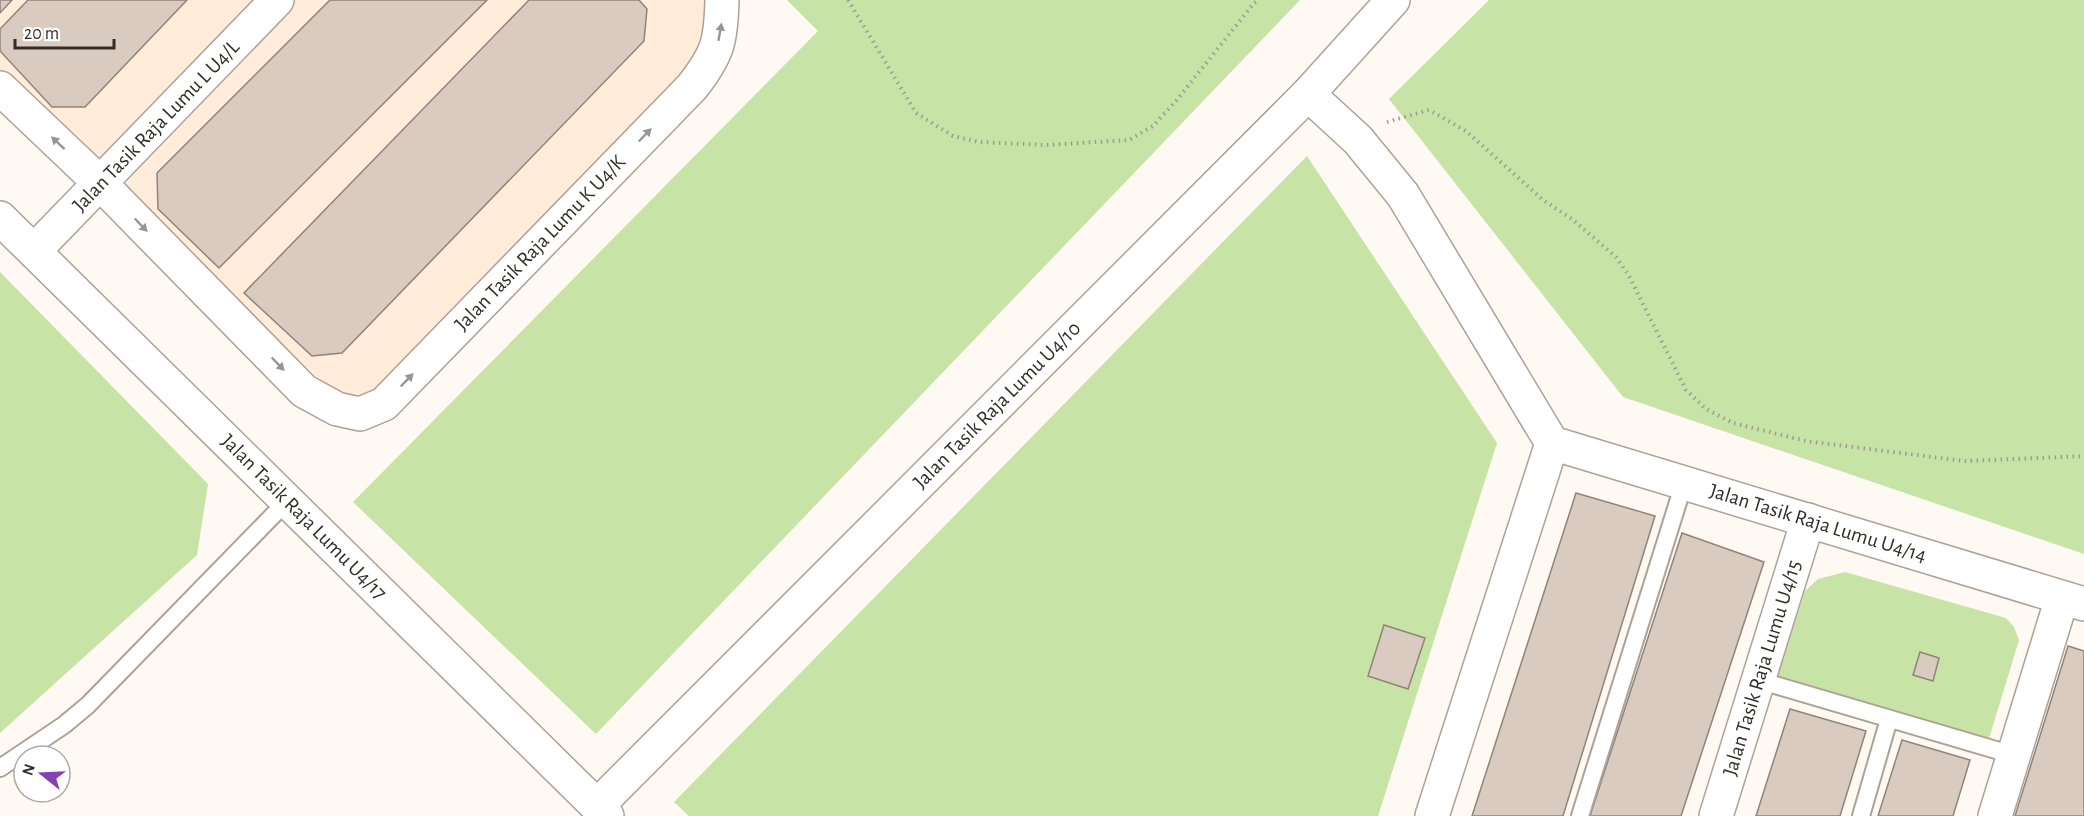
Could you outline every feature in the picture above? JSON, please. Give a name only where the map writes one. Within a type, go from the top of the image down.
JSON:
[{"type":"street","name":"Jalan Tasik Raja Lumu L U4/L","points":[[34,251],[277,0]]},
{"type":"street","name":"Jalan Tasik Raja Lumu K U4/K","points":[[100,183],[304,391],[337,409],[360,414],[384,404],[692,87],[711,62],[721,31],[722,0]]},
{"type":"street","name":"Jalan Tasik Raja Lumu U4/10","points":[[602,811],[1308,94],[1393,0]]},
{"type":"street","points":[[0,88],[100,183]]},
{"type":"street","points":[[1308,94],[1358,140],[1403,195],[1552,443],[1432,816]]},
{"type":"street","name":"Jalan Tasik Raja Lumu U4/17","points":[[0,218],[602,811]]},
{"type":"street","name":"Jalan Tasik Raja Lumu U4/14","points":[[1552,443],[2073,601]]},
{"type":"street","name":"Jalan Tasik Raja Lumu U4/15","points":[[1716,816],[1808,520]]},
{"type":"street","points":[[1995,816],[2013,755],[2073,601]]},
{"type":"lane","points":[[1580,816],[1684,483]]},
{"type":"lane","points":[[0,768],[64,725],[88,705],[288,501]]},
{"type":"lane","points":[[1758,680],[2013,755]]},
{"type":"lane","points":[[1861,816],[1889,719]]},
{"type":"path","points":[[848,0],[916,112],[953,136],[978,142],[1047,145],[1129,140],[1153,126],[1176,101],[1254,3],[1259,0]]},
{"type":"path","points":[[1358,140],[1385,123],[1429,110],[1466,131],[1543,200],[1572,219],[1616,256],[1629,276],[1686,390],[1706,409],[1733,423],[1806,441],[1965,461],[2084,456]]},
{"type":"shaded area","points":[[0,0],[708,0],[698,57],[378,391],[359,399],[342,393],[315,376],[0,72]]},
{"type":"green space","points":[[787,0],[1300,0],[596,734],[353,502],[818,31]]},
{"type":"green space","points":[[1489,0],[2084,0],[2084,554],[1623,397],[1389,99]]},
{"type":"green space","points":[[1307,156],[1497,443],[1378,816],[689,816],[674,802]]},
{"type":"green space","points":[[0,272],[208,484],[197,555],[0,733]]},
{"type":"green space","points":[[1845,572],[2006,618],[2014,627],[2019,640],[1988,742],[1777,679],[1805,591],[1818,579]]},
{"type":"building","points":[[0,0],[12,0],[0,13]]},
{"type":"building","points":[[28,0],[187,0],[85,107],[52,107],[0,51],[0,29]]},
{"type":"building","points":[[330,0],[487,0],[219,268],[158,209],[157,173]]},
{"type":"building","points":[[529,0],[639,0],[647,9],[644,41],[342,353],[312,356],[244,293]]},
{"type":"building","points":[[1576,493],[1655,516],[1563,816],[1472,816]]},
{"type":"building","points":[[1682,533],[1764,562],[1681,816],[1590,816]]},
{"type":"building","points":[[1384,625],[1425,638],[1408,689],[1368,676]]},
{"type":"building","points":[[2068,646],[2084,651],[2084,816],[2015,816]]},
{"type":"building","points":[[1920,652],[1939,658],[1933,681],[1913,675]]},
{"type":"building","points":[[1790,709],[1866,731],[1840,816],[1756,816]]},
{"type":"building","points":[[1902,740],[1970,760],[1953,816],[1878,816]]}]
